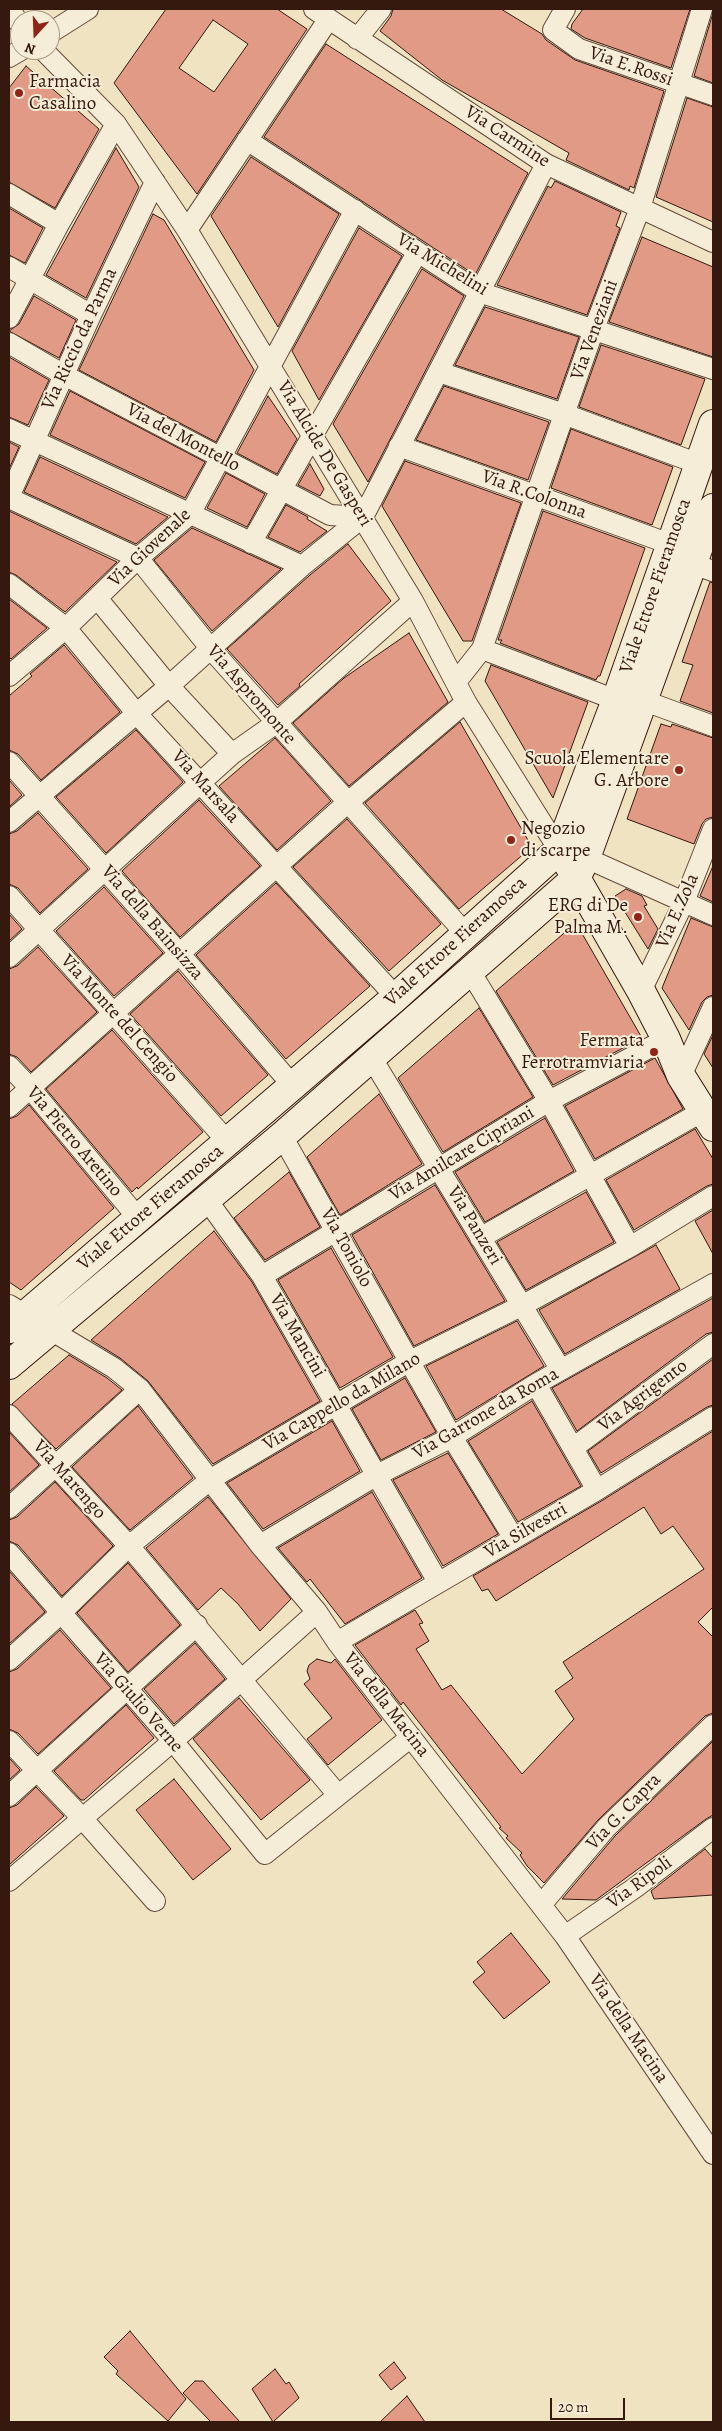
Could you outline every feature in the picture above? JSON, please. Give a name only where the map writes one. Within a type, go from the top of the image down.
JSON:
[{"type":"main road","name":"Viale Ettore Fieramosca","points":[[9,1365],[282,1136],[470,971],[581,868],[629,700],[670,544],[713,424]]},
{"type":"main road","name":"Viale Ettore Fieramosca","points":[[14,1316],[138,1218],[228,1142],[396,997],[559,850],[629,700],[703,567],[713,508]]},
{"type":"main road","name":"Via Alcide De Gasperi","points":[[559,850],[581,868],[666,1039],[681,1076],[708,1119]]},
{"type":"street","points":[[60,27],[88,9]]},
{"type":"street","points":[[357,39],[381,9]]},
{"type":"street","name":"Via E.Rossi","points":[[565,9],[553,30],[579,49],[713,95]]},
{"type":"street","name":"Via Veneziani","points":[[456,682],[482,649],[594,329],[640,208],[702,9]]},
{"type":"street","points":[[187,230],[247,140],[321,14]]},
{"type":"street","name":"Via Carmine","points":[[321,14],[546,164],[713,242]]},
{"type":"street","name":"Via Alcide De Gasperi","points":[[54,60],[116,124],[187,230],[413,601],[466,702],[559,850]]},
{"type":"street","points":[[9,318],[59,224],[116,124]]},
{"type":"street","name":"Via Michelini","points":[[247,140],[479,292],[713,369]]},
{"type":"street","points":[[9,822],[137,714],[302,566],[363,517],[546,164]]},
{"type":"street","name":"Via Riccio da Parma","points":[[9,497],[33,440],[155,182]]},
{"type":"street","points":[[9,194],[59,224]]},
{"type":"street","name":"Via Giovenale","points":[[10,672],[66,628],[138,558],[190,514],[355,210]]},
{"type":"street","points":[[252,543],[417,253]]},
{"type":"street","points":[[9,267],[91,315]]},
{"type":"street","name":"Via del Montello","points":[[9,343],[64,375],[330,515],[363,517]]},
{"type":"street","points":[[439,372],[564,414],[700,464]]},
{"type":"street","points":[[9,429],[302,566]]},
{"type":"street","name":"Via R.Colonna","points":[[399,446],[670,544]]},
{"type":"street","name":"Via Aspromonte","points":[[9,497],[138,558],[210,648],[465,933]]},
{"type":"street","name":"Via Marsala","points":[[9,584],[66,628],[137,714],[396,997]]},
{"type":"street","points":[[97,598],[169,686],[232,754]]},
{"type":"street","points":[[9,957],[232,754],[276,723],[413,601]]},
{"type":"street","points":[[482,649],[629,700],[713,726]]},
{"type":"street","points":[[9,1107],[347,803],[466,702]]},
{"type":"street","name":"Via della Bainsizza","points":[[9,762],[179,953],[293,1086]]},
{"type":"street","name":"Via E.Zola","points":[[641,991],[684,902],[713,829]]},
{"type":"street","points":[[581,868],[684,902],[713,915]]},
{"type":"street","name":"Via Monte del Cengio","points":[[9,896],[228,1142]]},
{"type":"street","points":[[470,971],[549,1101],[630,1247]]},
{"type":"street","points":[[681,1076],[713,1007]]},
{"type":"street","name":"Via Amilcare Cipriani","points":[[262,1276],[549,1101],[666,1039]]},
{"type":"street","name":"Via Panzeri","points":[[371,1057],[561,1370]]},
{"type":"street","name":"Via Pietro Aretino","points":[[9,1066],[30,1088],[138,1218]]},
{"type":"street","points":[[480,1238],[589,1175],[708,1119]]},
{"type":"street","name":"Via Toniolo","points":[[282,1136],[337,1230],[452,1436],[514,1537]]},
{"type":"street","name":"Via Cappello da Milano","points":[[9,1660],[60,1614],[129,1546],[211,1479],[410,1361],[523,1306],[630,1247],[713,1196]]},
{"type":"street","name":"Via Mancini","points":[[207,1200],[262,1276],[438,1582]]},
{"type":"street","name":"Via Garrone da Roma","points":[[260,1544],[377,1475],[452,1436],[536,1384],[713,1284]]},
{"type":"street","name":"Via della Macina","points":[[14,1316],[51,1331],[114,1368],[140,1389],[260,1544],[317,1612],[337,1642],[566,1936],[713,2154]]},
{"type":"street","name":"Via Agrigento","points":[[573,1448],[713,1344]]},
{"type":"street","points":[[536,1384],[597,1490]]},
{"type":"street","points":[[9,1508],[140,1389]]},
{"type":"street","name":"Via Marengo","points":[[9,1415],[129,1546],[338,1795]]},
{"type":"street","name":"Via Silvestri","points":[[337,1642],[597,1490],[713,1417]]},
{"type":"street","name":"Via Giulio Verne","points":[[9,1553],[172,1741],[265,1854],[338,1795]]},
{"type":"street","points":[[9,1881],[172,1741],[317,1612]]},
{"type":"street","points":[[9,1796],[197,1625]]},
{"type":"street","name":"Via G. Capra","points":[[541,1905],[606,1828],[713,1725]]},
{"type":"street","points":[[338,1795],[411,1737]]},
{"type":"street","points":[[9,1741],[82,1818],[155,1901]]},
{"type":"street","name":"Via Ripoli","points":[[566,1936],[711,1833]]},
{"type":"building","points":[[166,9],[277,9],[307,29],[197,194],[114,83]],"holes":[[[213,20],[248,44],[214,92],[179,68]]]},
{"type":"building","points":[[393,9],[501,9],[542,34],[546,40],[575,60],[664,91],[634,188],[630,186],[629,190],[566,160],[569,153],[442,80],[380,31],[391,16]]},
{"type":"building","points":[[583,9],[690,9],[671,68],[585,38],[571,29],[572,24]]},
{"type":"building","points":[[713,13],[713,83],[694,76]]},
{"type":"building","points":[[326,44],[528,173],[475,275],[264,137]]},
{"type":"building","points":[[26,66],[99,129],[55,208],[9,182],[9,88]]},
{"type":"building","points":[[687,98],[713,107],[713,222],[656,197]]},
{"type":"building","points":[[116,148],[139,187],[86,298],[46,275]]},
{"type":"building","points":[[251,157],[339,214],[278,327],[211,216]]},
{"type":"building","points":[[555,181],[621,212],[616,226],[620,228],[587,315],[497,285],[548,186],[551,188]]},
{"type":"building","points":[[9,208],[43,228],[25,263],[9,255]]},
{"type":"building","points":[[153,214],[164,220],[254,370],[216,442],[79,370]]},
{"type":"building","points":[[359,228],[402,256],[319,400],[292,351]]},
{"type":"building","points":[[642,237],[713,267],[713,357],[609,322]]},
{"type":"building","points":[[422,269],[464,296],[368,482],[333,424]]},
{"type":"building","points":[[34,296],[76,320],[59,358],[9,331],[19,324]]},
{"type":"building","points":[[485,307],[579,337],[557,399],[455,365]]},
{"type":"building","points":[[601,345],[705,379],[681,445],[579,407]]},
{"type":"building","points":[[9,357],[49,380],[28,425],[9,417]]},
{"type":"building","points":[[444,386],[549,422],[528,480],[416,440]]},
{"type":"building","points":[[70,391],[205,462],[185,498],[50,435]]},
{"type":"building","points":[[268,396],[297,439],[277,474],[237,453]]},
{"type":"building","points":[[571,429],[673,467],[652,525],[551,488]]},
{"type":"building","points":[[9,442],[19,447],[9,469]]},
{"type":"building","points":[[40,457],[168,517],[136,544],[24,492]]},
{"type":"building","points":[[405,461],[521,503],[472,641],[463,641],[382,506]]},
{"type":"building","points":[[310,464],[324,489],[320,496],[298,485]]},
{"type":"building","points":[[226,473],[265,494],[247,527],[207,508]]},
{"type":"building","points":[[286,505],[308,517],[307,519],[327,531],[300,552],[268,537]]},
{"type":"building","points":[[9,511],[117,562],[65,612],[16,575],[9,572]]},
{"type":"building","points":[[543,511],[645,548],[600,676],[596,680],[500,643],[502,640],[498,640]]},
{"type":"building","points":[[192,528],[281,569],[212,631],[154,560]]},
{"type":"building","points":[[348,544],[391,601],[278,705],[227,649]]},
{"type":"building","points":[[710,582],[713,583],[713,713],[680,701],[693,665],[682,662]]},
{"type":"building","points":[[9,599],[47,628],[11,659],[9,657]]},
{"type":"building","points":[[409,633],[448,702],[349,786],[293,723],[344,678]]},
{"type":"building","points":[[64,645],[120,712],[41,780],[18,754],[9,750],[9,696],[32,676],[30,674]]},
{"type":"building","points":[[491,665],[588,702],[553,798],[485,681]]},
{"type":"building","points":[[460,722],[532,847],[459,909],[365,803]]},
{"type":"building","name":"Scuola Elementare G. Arbore","points":[[661,724],[671,727],[672,724],[713,738],[713,817],[706,819],[702,824],[694,844],[627,819]]},
{"type":"building","points":[[136,730],[183,782],[106,853],[56,797]]},
{"type":"building","points":[[275,738],[331,801],[277,850],[219,786]]},
{"type":"building","points":[[9,780],[22,795],[9,807]]},
{"type":"building","points":[[199,800],[260,866],[180,937],[122,871]]},
{"type":"building","points":[[38,813],[88,869],[40,913],[18,888],[9,884],[9,834],[17,831]]},
{"type":"building","points":[[347,819],[441,924],[389,971],[293,867]]},
{"type":"building","points":[[713,866],[713,902],[700,896]]},
{"type":"building","points":[[276,883],[370,986],[286,1059],[196,955]]},
{"type":"building","points":[[104,887],[163,953],[114,996],[56,931]]},
{"type":"building","points":[[626,889],[642,896],[647,905],[644,906],[658,929],[648,949],[615,896]]},
{"type":"building","points":[[9,914],[22,929],[9,941]]},
{"type":"building","points":[[691,918],[713,927],[713,995],[707,997],[702,1002],[689,1030],[662,988]]},
{"type":"building","points":[[576,923],[642,1038],[553,1085],[496,991]]},
{"type":"building","points":[[38,947],[97,1012],[31,1072],[17,1057],[9,1054],[9,969],[17,966]]},
{"type":"building","points":[[178,971],[268,1075],[221,1116],[130,1014]]},
{"type":"building","points":[[479,1008],[533,1097],[443,1152],[398,1078]]},
{"type":"building","points":[[112,1030],[203,1132],[138,1189],[137,1187],[132,1192],[46,1089]]},
{"type":"building","points":[[713,1035],[713,1068],[704,1054]]},
{"type":"building","points":[[655,1058],[683,1109],[595,1159],[565,1106]]},
{"type":"building","points":[[379,1094],[422,1164],[340,1215],[307,1157]]},
{"type":"building","points":[[29,1105],[114,1208],[21,1290],[9,1282],[9,1119],[17,1116]]},
{"type":"building","points":[[545,1118],[574,1171],[485,1222],[455,1172]]},
{"type":"building","points":[[695,1129],[713,1159],[713,1184],[634,1230],[606,1180]]},
{"type":"building","points":[[289,1172],[320,1227],[265,1260],[234,1218]]},
{"type":"building","points":[[435,1185],[505,1301],[414,1346],[352,1235]]},
{"type":"building","points":[[586,1192],[614,1242],[526,1290],[497,1242]]},
{"type":"building","points":[[713,1210],[713,1254],[695,1221]]},
{"type":"building","points":[[214,1231],[252,1282],[320,1401],[213,1464],[148,1381],[120,1358],[91,1340]]},
{"type":"building","points":[[656,1245],[680,1289],[565,1354],[539,1310]]},
{"type":"building","points":[[331,1248],[393,1357],[340,1388],[278,1280]]},
{"type":"building","points":[[713,1298],[713,1332],[706,1334],[577,1431],[552,1388]]},
{"type":"building","points":[[517,1321],[544,1366],[456,1420],[426,1366]]},
{"type":"building","points":[[69,1355],[107,1378],[122,1390],[56,1449],[12,1404]]},
{"type":"building","points":[[713,1359],[713,1405],[601,1473],[588,1451]]},
{"type":"building","points":[[405,1378],[436,1432],[381,1460],[352,1409]]},
{"type":"building","points":[[532,1401],[581,1486],[518,1522],[468,1441]]},
{"type":"building","points":[[138,1406],[193,1478],[130,1530],[72,1467]]},
{"type":"building","points":[[332,1421],[360,1471],[263,1529],[227,1483]]},
{"type":"building","points":[[713,1431],[713,1607],[698,1622],[713,1637],[713,1713],[705,1716],[598,1820],[544,1883],[527,1866],[520,1855],[522,1853],[506,1838],[508,1836],[499,1828],[501,1827],[403,1702],[401,1705],[355,1645],[415,1610],[423,1623],[419,1624],[429,1641],[416,1649],[442,1690],[451,1685],[522,1774],[574,1719],[555,1691],[573,1678],[563,1662],[704,1569],[673,1526],[661,1534],[644,1507],[496,1601],[488,1589],[482,1591],[473,1576],[603,1500]]},
{"type":"building","points":[[9,1432],[39,1465],[9,1492]]},
{"type":"building","points":[[448,1453],[498,1534],[443,1566],[393,1480]]},
{"type":"building","points":[[55,1482],[113,1546],[62,1596],[18,1545],[9,1541],[9,1520],[17,1517]]},
{"type":"building","points":[[372,1492],[422,1578],[345,1624],[310,1579],[307,1582],[278,1548]]},
{"type":"building","points":[[208,1497],[291,1599],[260,1631],[238,1604],[221,1588],[198,1610],[146,1548]]},
{"type":"building","points":[[128,1563],[180,1625],[128,1672],[77,1613]]},
{"type":"building","points":[[9,1571],[45,1612],[9,1644]]},
{"type":"building","points":[[60,1630],[111,1688],[38,1754],[18,1733],[9,1729],[9,1672],[17,1669]]},
{"type":"building","points":[[195,1643],[225,1679],[174,1724],[144,1689]]},
{"type":"building","points":[[317,1659],[331,1663],[335,1659],[382,1720],[328,1765],[307,1739],[332,1718],[304,1684],[310,1679],[307,1671],[309,1665]]},
{"type":"building","points":[[239,1698],[310,1780],[261,1820],[193,1739]]},
{"type":"building","points":[[126,1705],[154,1738],[84,1800],[81,1800],[54,1771]]},
{"type":"building","points":[[713,1741],[713,1815],[596,1900],[562,1899],[615,1836]]},
{"type":"building","points":[[9,1758],[20,1770],[9,1780]]},
{"type":"building","points":[[174,1779],[231,1849],[193,1880],[136,1810]]},
{"type":"building","points":[[36,1787],[64,1816],[9,1865],[9,1808],[17,1805]]},
{"type":"building","points":[[705,1849],[713,1858],[713,1895],[654,1899],[651,1891]]},
{"type":"building","points":[[511,1933],[550,1982],[504,2019],[473,1982],[485,1972],[477,1962]]},
{"type":"building","points":[[130,2331],[186,2399],[168,2421],[116,2374],[118,2371],[104,2357]]},
{"type":"building","points":[[394,2362],[406,2378],[391,2390],[379,2375]]},
{"type":"building","points":[[275,2369],[286,2384],[289,2382],[299,2398],[273,2422],[252,2389]]},
{"type":"building","points":[[195,2381],[203,2381],[240,2422],[211,2422],[183,2393]]},
{"type":"building","points":[[407,2396],[425,2422],[380,2422]]},
{"type":"place","name":"Farmacia Casalino","points":[[19,93]]},
{"type":"place","name":"Scuola Elementare G. Arbore","points":[[679,770]]},
{"type":"place","name":"Negozio di scarpe","points":[[511,840]]},
{"type":"place","name":"ERG di De Palma M.","points":[[638,917]]},
{"type":"place","name":"Fermata Ferrotramviaria","points":[[654,1052]]}]
